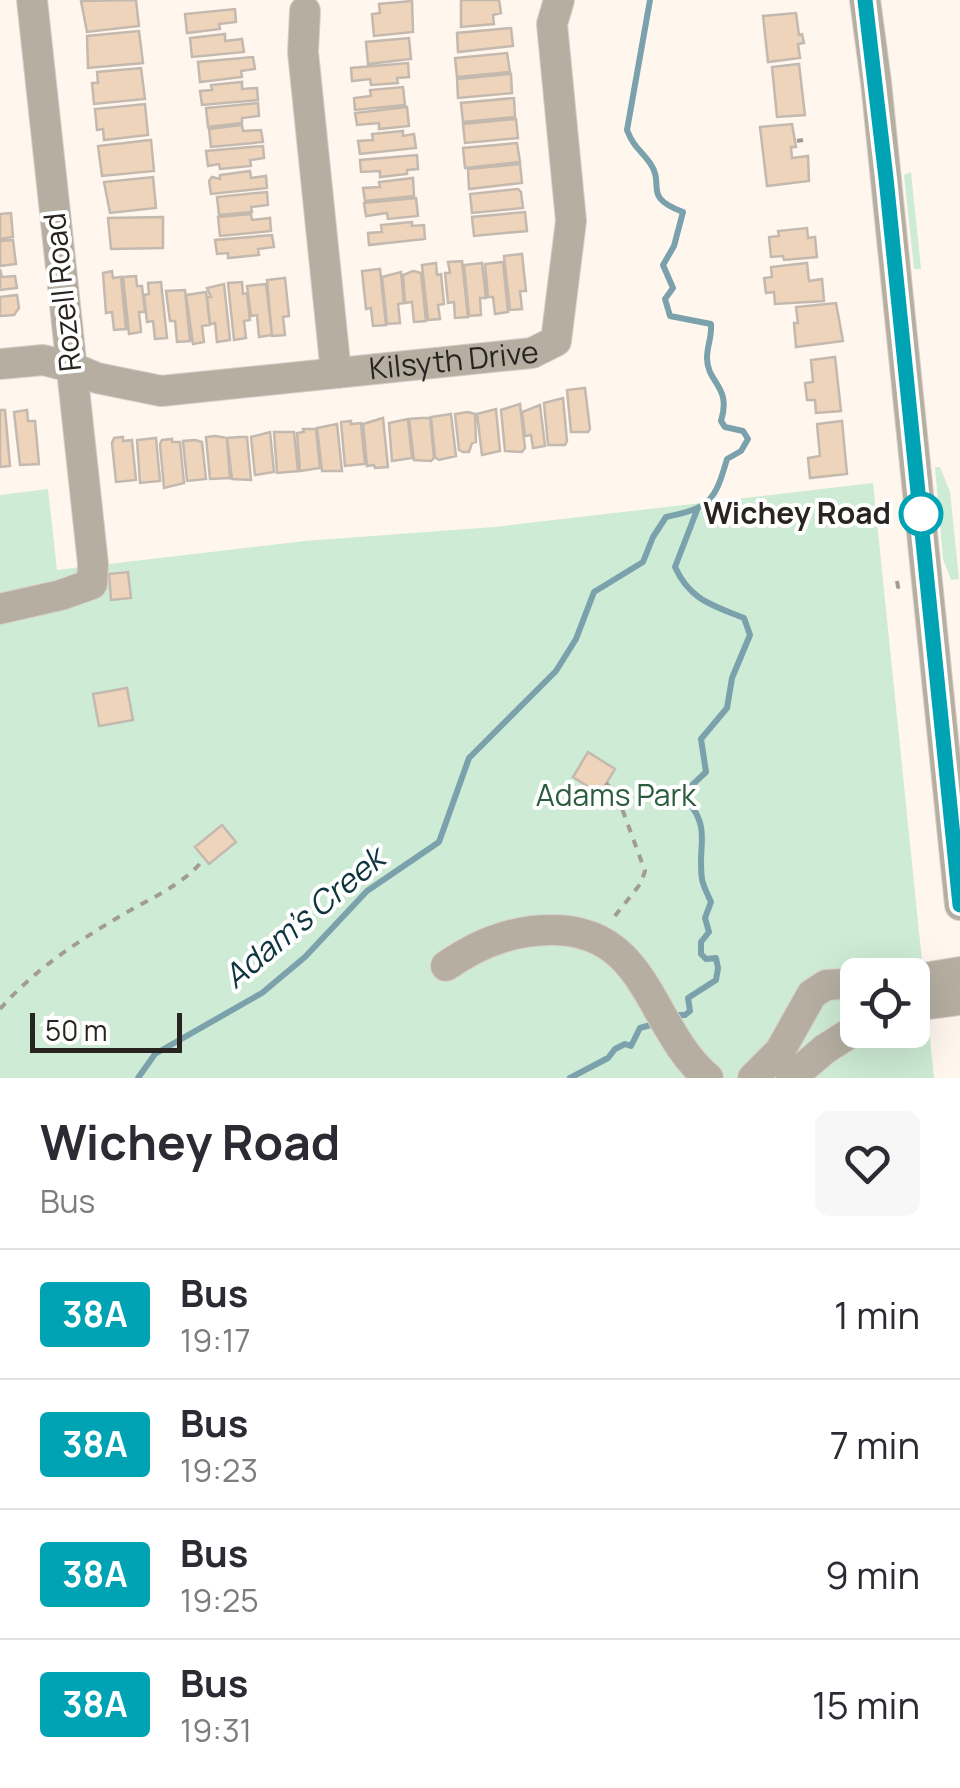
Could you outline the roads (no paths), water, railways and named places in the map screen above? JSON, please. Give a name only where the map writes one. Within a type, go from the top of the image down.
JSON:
[{"type":"street","name":"Rozell Road","points":[[0,609],[92,584],[93,564],[32,0]]},
{"type":"street","name":"Kilsyth Drive","points":[[0,364],[43,360],[97,378],[161,391],[532,354],[556,341],[571,221],[552,24],[560,0]]},
{"type":"street","points":[[865,0],[945,610],[960,905]]},
{"type":"street","points":[[305,11],[303,52],[336,373]]},
{"type":"street","points":[[446,966],[474,948],[511,934],[566,930],[600,938],[621,953],[690,1061],[708,1078]]},
{"type":"street","points":[[930,977],[960,972]]},
{"type":"street","points":[[754,1078],[780,1050],[812,994],[826,986],[840,985]]},
{"type":"street","points":[[930,1004],[960,1000]]},
{"type":"street","points":[[791,1078],[840,1039]]},
{"type":"waterway","name":"Adam's Creek","points":[[138,1078],[155,1054],[262,993],[305,957],[367,891],[439,842],[469,758],[556,671],[576,639],[594,592],[643,562],[666,517],[692,510],[709,500],[719,485],[727,459],[741,451],[748,439],[743,431],[725,427],[721,421],[723,400],[707,358],[711,324],[670,316],[665,299],[673,288],[663,265],[674,246],[683,212],[658,196],[654,171],[627,130],[650,0]]},
{"type":"waterway","name":"Adam's Creek","points":[[672,1015],[685,1015],[690,1011],[688,998],[716,980],[716,958],[706,959],[701,954],[701,942],[709,932],[705,918],[711,902],[702,879],[699,820],[687,800],[690,787],[706,772],[701,739],[727,708],[732,678],[750,635],[744,618],[695,594],[675,567],[697,510]]},
{"type":"waterway","name":"Adam's Creek","points":[[570,1078],[608,1058],[615,1049],[625,1044],[631,1046],[640,1028],[654,1024]]},
{"type":"place","name":"Wichey Road","points":[[921,514]]},
{"type":"park label","name":"Adams Park","points":[[616,796]]}]
